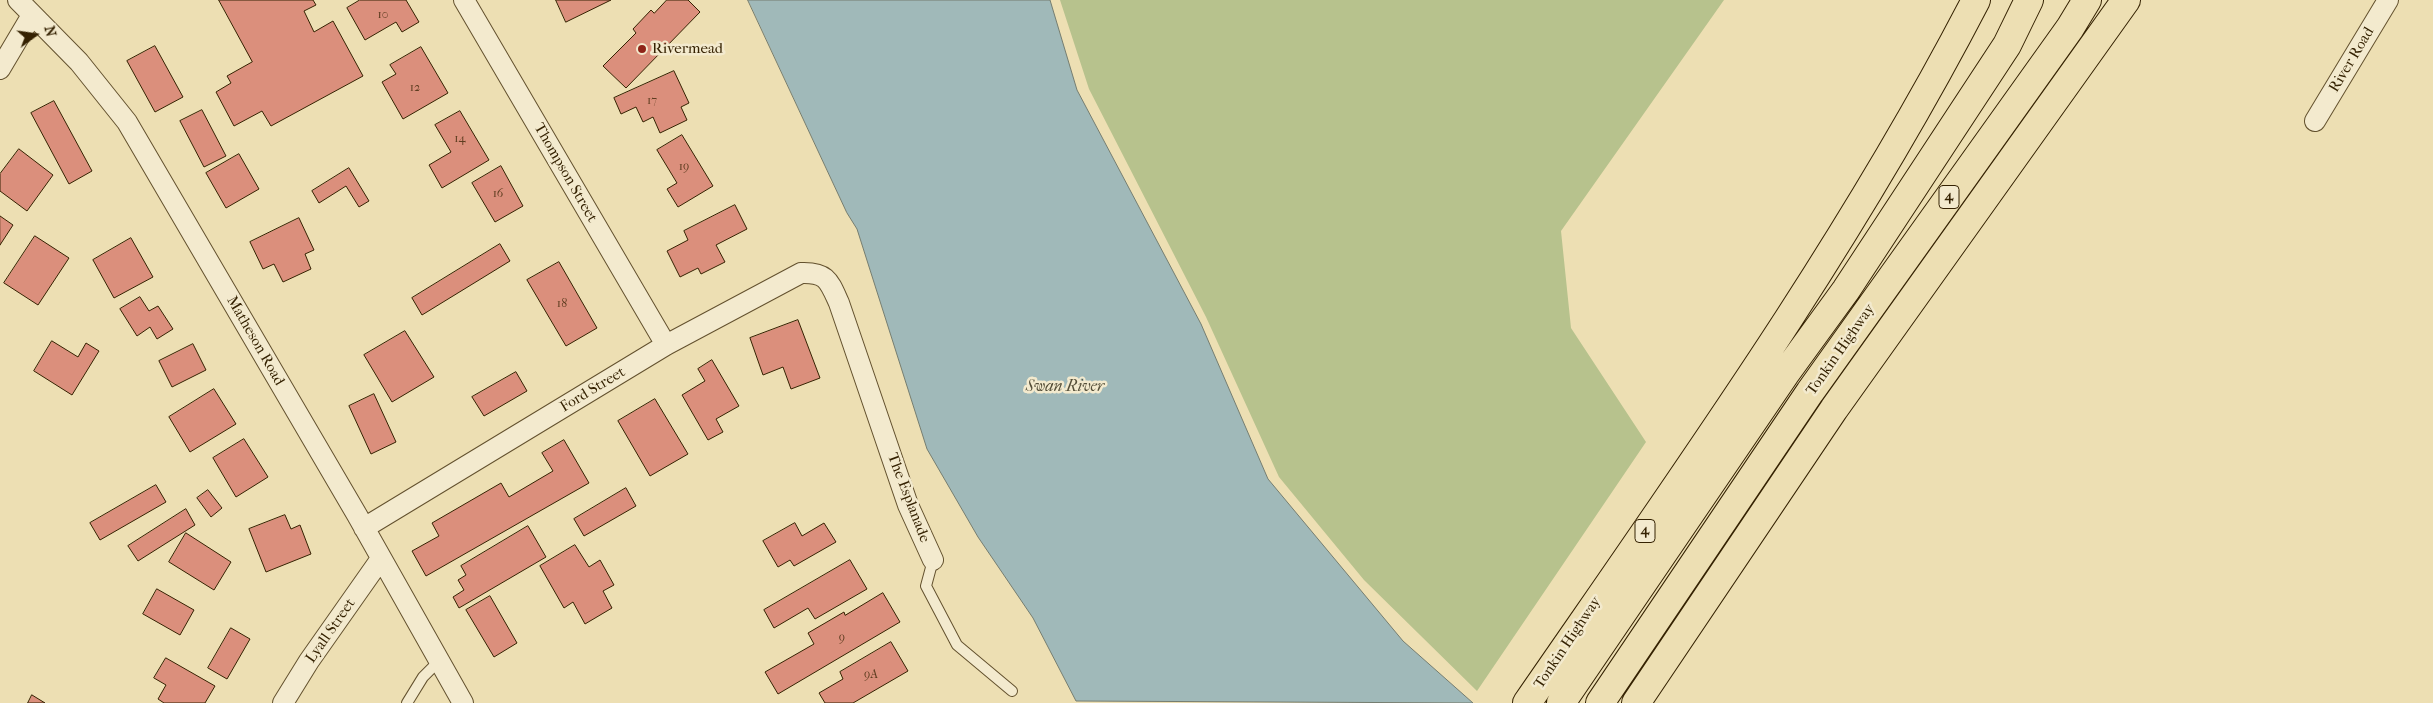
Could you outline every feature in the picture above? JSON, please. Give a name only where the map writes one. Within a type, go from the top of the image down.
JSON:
[{"type":"highway","name":"Tonkin Highway","points":[[1527,703],[1764,359],[1864,200],[1976,0]]},
{"type":"highway","name":"Tonkin Highway","points":[[1560,703],[1785,374],[1846,290],[2007,45],[2029,0]]},
{"type":"highway","name":"Tonkin Highway","points":[[1600,703],[1810,392],[2070,28],[2087,0]]},
{"type":"highway","points":[[1636,703],[1834,408],[2126,0]]},
{"type":"street","name":"Matheson Road","points":[[18,0],[79,62],[127,122],[364,528],[380,560],[463,703]]},
{"type":"street","name":"Thompson Street","points":[[464,0],[666,346]]},
{"type":"street","name":"River Road","points":[[2315,121],[2388,0]]},
{"type":"street","points":[[0,69],[32,15]]},
{"type":"street","name":"Ford Street","points":[[364,528],[666,346],[801,273],[816,272],[828,280]]},
{"type":"street","name":"The Esplanade","points":[[828,280],[839,303],[908,505],[933,560]]},
{"type":"street","name":"Lyall Street","points":[[283,703],[309,661],[380,560]]},
{"type":"lane","name":"The Esplanade","points":[[933,560],[926,586],[957,645],[1012,691]]},
{"type":"lane","points":[[408,703],[422,677],[439,661]]},
{"type":"green space","points":[[1060,0],[1724,0],[1561,231],[1571,328],[1646,442],[1477,691],[1364,580],[1279,477],[1206,317],[1089,89]]},
{"type":"water","name":"Swan River","points":[[748,0],[1050,0],[1077,90],[1201,324],[1268,479],[1403,641],[1473,703],[1076,701],[1033,618],[978,537],[927,449],[857,229],[847,213]]},
{"type":"building","points":[[219,0],[313,0],[316,5],[304,11],[314,32],[333,21],[363,76],[271,126],[262,111],[234,126],[216,92],[231,83],[227,76],[252,62]]},
{"type":"building","points":[[360,0],[406,0],[419,22],[402,32],[396,22],[365,40],[347,8]]},
{"type":"building","points":[[556,0],[611,0],[566,22]]},
{"type":"building","name":"Rivermead","points":[[667,0],[688,0],[700,12],[626,88],[603,66],[636,33],[633,29],[651,10],[654,13]]},
{"type":"building","points":[[155,46],[183,97],[155,112],[127,61]]},
{"type":"building","points":[[421,47],[448,93],[403,119],[382,82],[396,74],[390,65]]},
{"type":"building","points":[[674,71],[689,103],[681,107],[687,120],[660,133],[653,117],[643,122],[636,107],[621,114],[614,98]]},
{"type":"building","points":[[54,101],[92,171],[69,184],[31,113]]},
{"type":"building","points":[[202,110],[226,156],[204,167],[180,121]]},
{"type":"building","points":[[460,111],[489,160],[442,188],[429,165],[451,152],[435,125]]},
{"type":"building","points":[[682,135],[713,186],[678,207],[667,189],[677,183],[657,150]]},
{"type":"building","points":[[19,149],[53,175],[27,211],[0,191],[0,174]]},
{"type":"building","points":[[239,154],[259,189],[226,208],[206,173]]},
{"type":"building","points":[[501,166],[523,206],[495,222],[472,183]]},
{"type":"building","points":[[349,168],[369,201],[359,207],[346,186],[319,203],[312,191]]},
{"type":"building","points":[[735,205],[747,229],[716,245],[725,262],[701,274],[698,268],[680,277],[667,251],[688,240],[684,231]]},
{"type":"building","points":[[0,216],[13,225],[0,245]]},
{"type":"building","points":[[299,218],[314,250],[305,254],[311,269],[283,282],[274,264],[263,269],[250,242]]},
{"type":"building","points":[[35,236],[69,258],[38,305],[4,283]]},
{"type":"building","points":[[131,238],[153,277],[114,298],[93,260]]},
{"type":"building","points":[[500,244],[510,261],[422,315],[412,298]]},
{"type":"building","points":[[559,262],[597,328],[566,346],[527,280]]},
{"type":"building","points":[[140,297],[149,311],[158,306],[173,329],[157,339],[150,327],[137,336],[120,309]]},
{"type":"building","points":[[798,320],[820,378],[791,389],[783,367],[763,375],[750,338]]},
{"type":"building","points":[[405,331],[434,377],[392,402],[364,355]]},
{"type":"building","points":[[52,341],[78,357],[86,343],[99,351],[72,395],[34,371]]},
{"type":"building","points":[[193,344],[206,370],[172,387],[159,361]]},
{"type":"building","points":[[712,360],[739,406],[716,419],[723,432],[708,440],[682,395],[705,381],[698,369]]},
{"type":"building","points":[[516,372],[527,391],[484,416],[472,397]]},
{"type":"building","points":[[214,389],[236,424],[190,452],[169,417]]},
{"type":"building","points":[[374,394],[396,442],[371,454],[349,406]]},
{"type":"building","points":[[655,399],[688,454],[650,476],[618,421]]},
{"type":"building","points":[[244,439],[268,477],[236,497],[213,458]]},
{"type":"building","points":[[564,440],[589,483],[426,576],[412,551],[439,536],[432,523],[501,483],[509,497],[553,471],[542,453]]},
{"type":"building","points":[[156,485],[166,502],[100,540],[90,523]]},
{"type":"building","points":[[626,488],[636,506],[584,536],[574,519]]},
{"type":"building","points":[[208,490],[222,508],[211,517],[197,498]]},
{"type":"building","points":[[186,509],[195,525],[138,561],[128,546]]},
{"type":"building","points":[[285,515],[291,529],[300,525],[311,554],[266,572],[249,529]]},
{"type":"building","points":[[795,523],[802,536],[824,523],[836,542],[794,566],[790,560],[778,567],[763,541]]},
{"type":"building","points":[[528,526],[546,557],[459,608],[453,597],[464,590],[458,580],[466,575],[461,566]]},
{"type":"building","points":[[186,533],[231,562],[214,590],[169,562]]},
{"type":"building","points":[[575,545],[589,567],[600,560],[614,585],[603,591],[612,608],[585,624],[573,602],[564,608],[540,566]]},
{"type":"building","points":[[850,560],[867,589],[815,619],[808,608],[774,628],[764,610]]},
{"type":"building","points":[[157,589],[194,610],[180,635],[143,614]]},
{"type":"building","points":[[883,593],[900,622],[778,694],[765,672],[814,644],[808,633],[844,612],[845,615]]},
{"type":"building","points":[[490,596],[517,643],[494,657],[466,610]]},
{"type":"building","points":[[231,628],[250,639],[227,679],[208,668]]},
{"type":"building","points":[[891,642],[908,671],[853,703],[825,703],[819,693],[843,679],[840,672]]},
{"type":"building","points":[[166,658],[215,686],[205,703],[164,703],[158,699],[166,685],[154,678]]},
{"type":"building","points":[[32,695],[45,703],[28,703]]},
{"type":"place","name":"Rivermead","points":[[642,49]]}]
